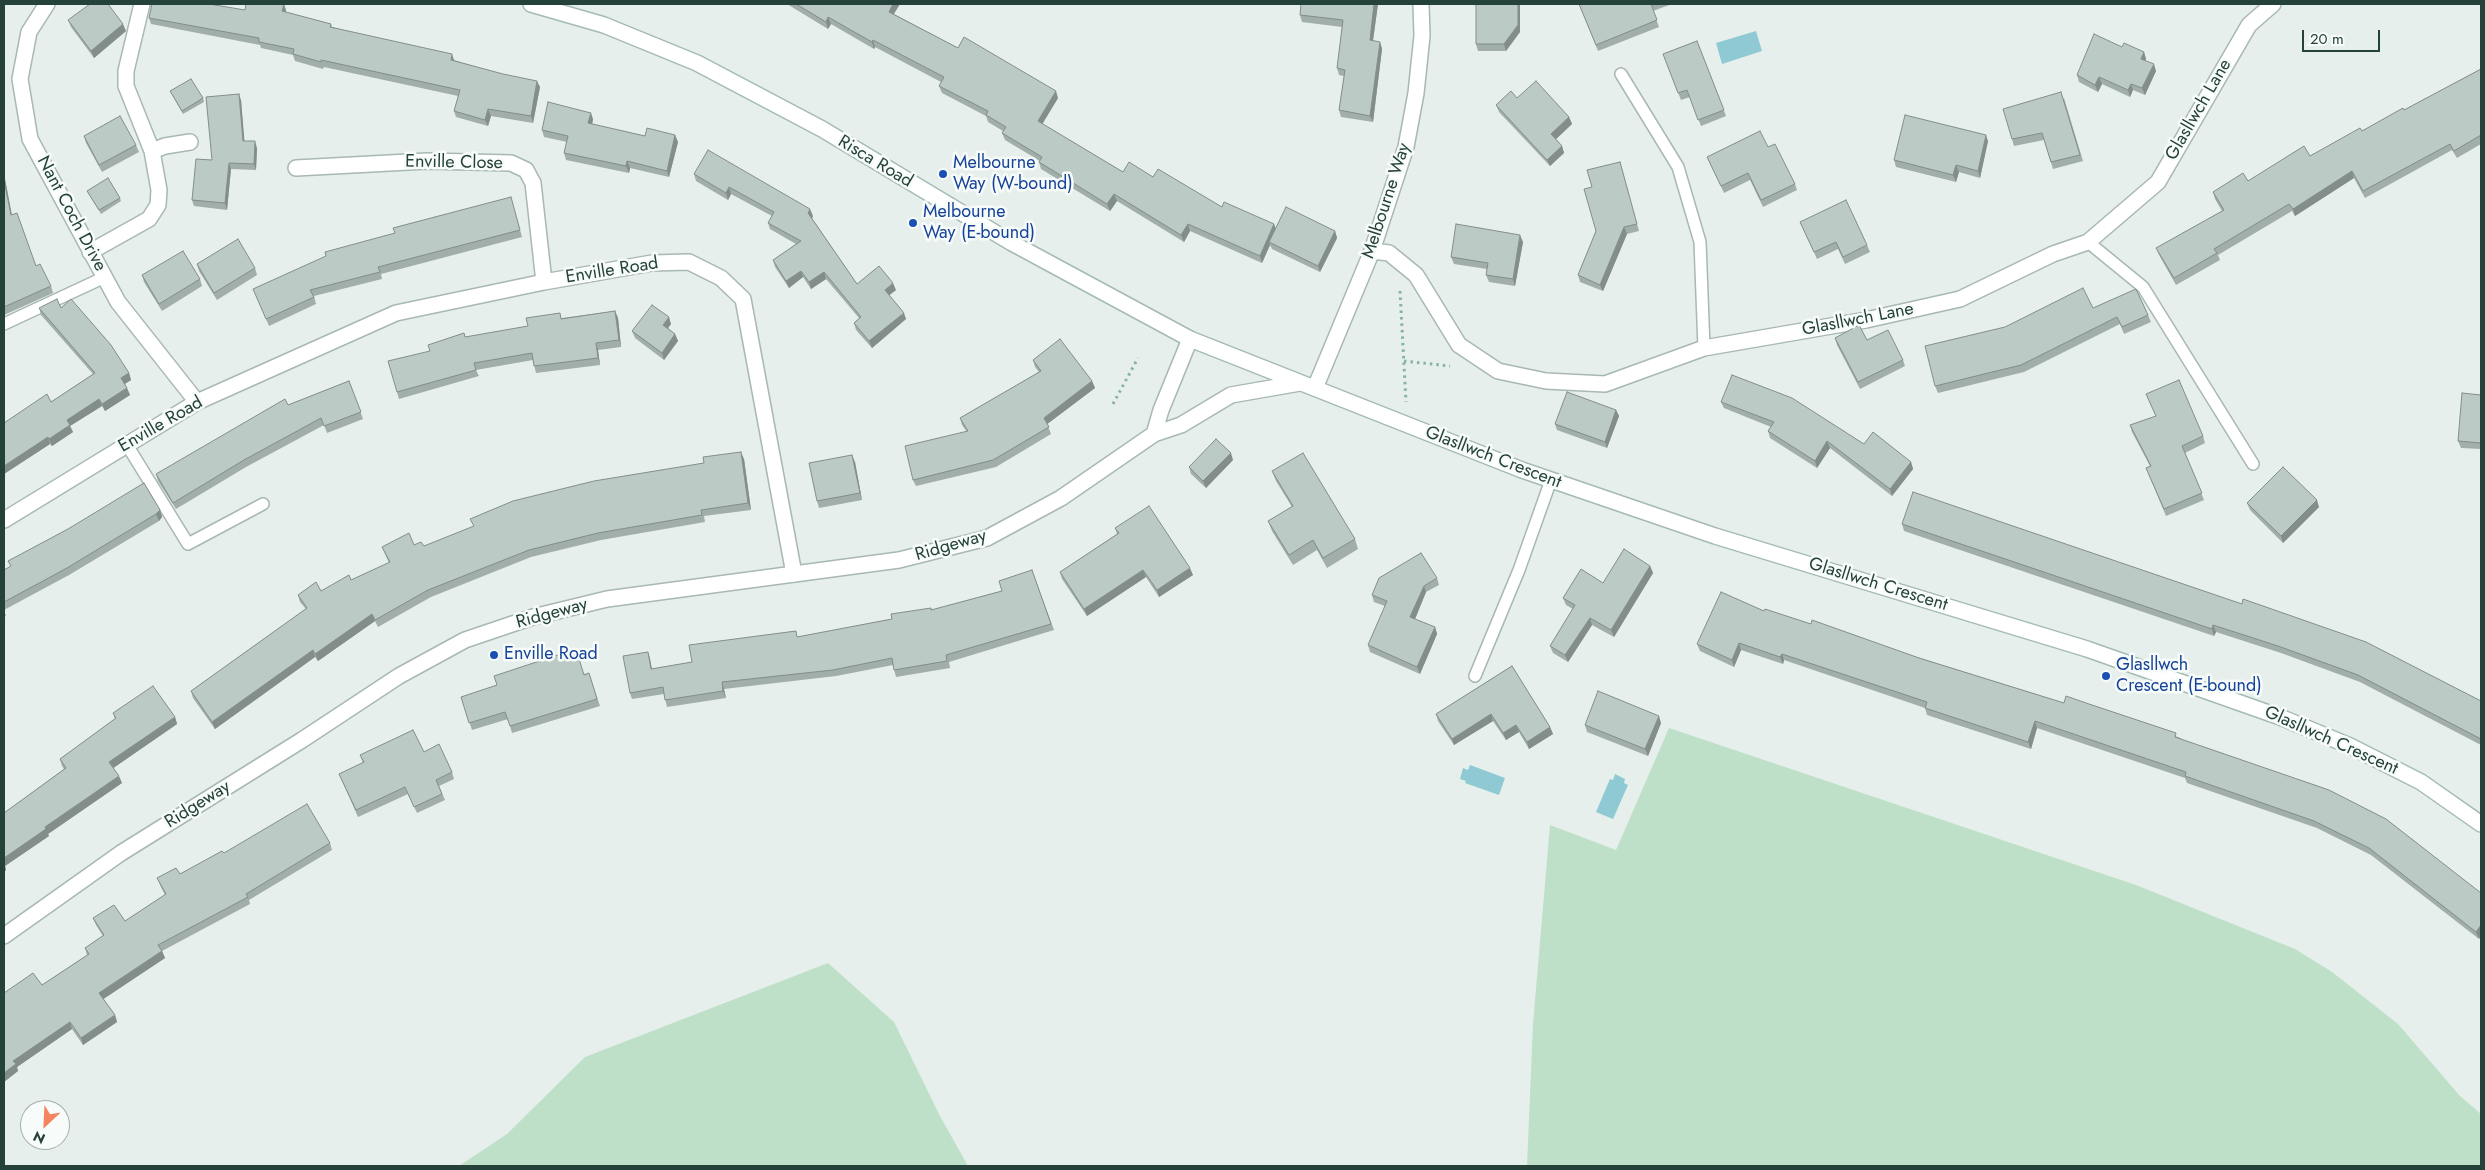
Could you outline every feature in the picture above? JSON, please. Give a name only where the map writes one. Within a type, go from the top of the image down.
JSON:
[{"type":"street","name":"Nant Coch Drive","points":[[47,4],[29,32],[20,79],[30,139],[118,302],[197,402]]},
{"type":"street","points":[[90,252],[149,219],[158,205],[159,190],[152,151],[126,86],[126,71],[142,4]]},
{"type":"street","name":"Risca Road","points":[[531,4],[604,25],[697,63],[822,130],[1012,243],[1190,340],[1262,370]]},
{"type":"street","name":"Melbourne Way","points":[[1315,388],[1372,251],[1406,147],[1416,93],[1422,36],[1422,4]]},
{"type":"street","name":"Glasllwch Lane","points":[[1372,251],[1389,253],[1416,275],[1459,345],[1498,371],[1546,381],[1605,384],[1704,348],[1866,320],[1960,300],[2054,254],[2088,242],[2158,182],[2249,25],[2273,4]]},
{"type":"street","points":[[152,151],[165,146],[190,142]]},
{"type":"street","name":"Enville Close","points":[[296,168],[427,161],[511,163],[526,170],[533,183],[544,282]]},
{"type":"street","name":"Enville Road","points":[[4,520],[197,402],[396,313],[544,282],[652,263],[689,262],[721,278],[743,298],[794,574]]},
{"type":"street","points":[[1154,434],[1160,410],[1190,340]]},
{"type":"street","name":"Glasllwch Crescent","points":[[1262,370],[1315,388],[1551,480],[1712,535],[2087,649],[2280,717],[2350,746],[2421,782],[2481,824]]},
{"type":"street","name":"Ridgeway","points":[[4,936],[121,853],[302,740],[399,676],[465,640],[533,617],[607,599],[900,560],[987,538],[1061,498],[1154,434],[1181,425],[1231,395],[1300,383]]},
{"type":"lane","points":[[1621,74],[1678,167],[1700,242],[1704,348]]},
{"type":"lane","points":[[2088,242],[2143,287],[2253,464]]},
{"type":"lane","points":[[4,324],[105,277]]},
{"type":"lane","points":[[126,445],[188,544],[264,504]]},
{"type":"lane","points":[[1475,676],[1519,570],[1551,480]]},
{"type":"path","points":[[1399,261],[1407,425]]},
{"type":"path","points":[[1113,404],[1138,358]]},
{"type":"green space","points":[[1669,728],[2136,885],[2295,949],[2332,972],[2398,1024],[2460,1096],[2481,1114],[2481,1166],[1527,1166],[1533,1024],[1550,825],[1616,850]]},
{"type":"green space","points":[[828,963],[894,1022],[940,1116],[968,1166],[459,1166],[507,1134],[585,1057]]},
{"type":"water","points":[[1756,31],[1762,51],[1722,64],[1716,43]]},
{"type":"water","points":[[1470,765],[1505,778],[1499,795],[1465,783],[1466,781],[1460,779],[1463,768],[1468,770]]},
{"type":"water","points":[[1615,774],[1625,779],[1624,783],[1628,785],[1613,819],[1596,812],[1610,779],[1613,780]]},
{"type":"building","points":[[90,4],[108,4],[123,24],[91,51],[68,20]]},
{"type":"building","points":[[152,4],[209,4],[245,10],[246,4],[284,4],[282,11],[331,24],[330,27],[452,54],[451,60],[537,81],[531,116],[488,109],[485,120],[454,111],[460,90],[321,60],[321,62],[293,54],[294,49],[259,42],[259,38],[149,18]]},
{"type":"building","points":[[796,4],[893,4],[889,12],[958,48],[964,37],[1056,91],[1038,121],[1123,172],[1129,162],[1153,177],[1158,169],[1222,207],[1224,202],[1274,224],[1260,256],[1188,224],[1181,235],[1114,194],[1107,204],[1039,162],[1042,157],[1002,133],[1006,127],[986,115],[988,111],[939,86],[944,77],[873,40],[872,42],[828,17],[826,22]]},
{"type":"building","points":[[1301,4],[1374,4],[1370,40],[1380,42],[1370,116],[1339,110],[1345,70],[1337,68],[1343,20],[1300,15]]},
{"type":"building","points":[[1476,4],[1518,4],[1518,25],[1504,44],[1476,44]]},
{"type":"building","points":[[1579,4],[1651,4],[1657,20],[1596,45]]},
{"type":"building","points":[[2094,34],[2122,47],[2124,43],[2144,52],[2141,59],[2154,64],[2142,88],[2131,84],[2128,90],[2099,77],[2095,85],[2077,75]]},
{"type":"building","points":[[1697,41],[1724,110],[1698,120],[1687,90],[1678,93],[1663,54]]},
{"type":"building","points":[[2481,69],[2481,135],[2454,151],[2450,144],[2363,191],[2352,171],[2293,209],[2289,204],[2214,249],[2217,253],[2174,278],[2156,248],[2224,210],[2213,192],[2243,173],[2248,181],[2304,146],[2310,156],[2360,128],[2362,131]]},
{"type":"building","points":[[191,79],[203,98],[182,111],[170,91]]},
{"type":"building","points":[[1536,81],[1569,117],[1551,134],[1562,146],[1547,160],[1496,105],[1511,91],[1517,98]]},
{"type":"building","points":[[2061,92],[2080,155],[2051,162],[2042,133],[2012,139],[2003,109]]},
{"type":"building","points":[[239,94],[243,141],[255,141],[254,164],[229,163],[225,203],[192,200],[196,159],[212,160],[206,97]]},
{"type":"building","points":[[548,102],[591,113],[588,123],[645,136],[647,128],[675,135],[667,171],[627,161],[626,166],[564,153],[568,136],[542,130]]},
{"type":"building","points":[[1905,115],[1986,135],[1978,171],[1956,165],[1953,175],[1894,160]]},
{"type":"building","points":[[120,116],[136,145],[99,165],[84,136]]},
{"type":"building","points":[[1760,131],[1768,147],[1775,144],[1795,184],[1761,200],[1748,173],[1721,186],[1707,157]]},
{"type":"building","points":[[708,150],[810,209],[808,213],[857,284],[879,266],[893,283],[885,290],[904,313],[869,341],[854,323],[861,317],[824,272],[809,282],[801,271],[786,281],[773,260],[801,241],[768,223],[774,212],[729,187],[726,193],[694,174]]},
{"type":"building","points":[[1620,162],[1637,224],[1624,227],[1600,285],[1578,275],[1596,231],[1584,189],[1592,187],[1587,170]]},
{"type":"building","points":[[108,178],[120,198],[99,210],[87,191]]},
{"type":"building","points":[[4,180],[11,215],[17,213],[36,266],[40,264],[51,286],[4,307]]},
{"type":"building","points":[[511,197],[520,230],[378,267],[380,272],[310,290],[314,297],[266,319],[253,289],[326,256],[325,252],[395,233],[393,228]]},
{"type":"building","points":[[1846,200],[1867,245],[1843,257],[1836,242],[1814,252],[1800,222]]},
{"type":"building","points":[[1286,207],[1335,231],[1318,266],[1269,242]]},
{"type":"building","points":[[1456,224],[1520,235],[1513,279],[1486,275],[1488,263],[1451,257]]},
{"type":"building","points":[[238,239],[255,268],[214,293],[197,264]]},
{"type":"building","points":[[183,251],[200,279],[159,304],[142,275]]},
{"type":"building","points":[[2083,288],[2093,308],[2136,289],[2148,315],[2122,327],[2117,317],[2021,365],[1935,386],[1925,346],[2005,327]]},
{"type":"building","points":[[57,299],[61,308],[71,299],[111,345],[129,373],[121,378],[127,388],[102,404],[99,399],[67,420],[70,425],[4,466],[4,423],[47,394],[51,402],[95,373],[39,308]]},
{"type":"building","points":[[652,305],[669,317],[663,325],[675,334],[662,353],[632,331]]},
{"type":"building","points":[[615,311],[619,340],[596,343],[598,358],[534,366],[532,353],[474,363],[476,370],[397,392],[388,361],[430,351],[428,345],[464,333],[465,337],[528,326],[526,318],[560,313],[561,319]]},
{"type":"building","points":[[1859,325],[1867,340],[1888,330],[1903,360],[1858,382],[1835,338]]},
{"type":"building","points":[[1060,339],[1092,381],[1044,418],[1049,427],[993,460],[913,480],[905,446],[968,431],[960,418],[1041,371],[1033,360]]},
{"type":"building","points":[[1732,375],[1792,398],[1864,444],[1873,432],[1911,462],[1890,489],[1827,441],[1815,461],[1768,431],[1774,422],[1721,402]]},
{"type":"building","points":[[2179,380],[2203,436],[2182,446],[2202,493],[2164,509],[2146,468],[2151,466],[2130,425],[2156,416],[2146,394]]},
{"type":"building","points":[[349,381],[361,412],[324,426],[321,418],[244,460],[173,503],[156,474],[285,399],[288,405]]},
{"type":"building","points":[[1567,392],[1616,410],[1605,442],[1555,424]]},
{"type":"building","points":[[2462,393],[2481,395],[2481,443],[2458,441]]},
{"type":"building","points":[[1216,439],[1231,453],[1203,481],[1189,467]]},
{"type":"building","points":[[741,452],[748,503],[701,510],[702,515],[598,533],[529,550],[428,590],[375,620],[372,614],[315,654],[313,650],[212,722],[191,691],[307,608],[298,595],[316,582],[321,591],[349,575],[351,580],[390,562],[382,547],[409,533],[414,545],[421,542],[424,546],[474,526],[470,519],[513,501],[594,481],[704,463],[703,457]]},
{"type":"building","points":[[1303,453],[1355,539],[1323,558],[1313,540],[1289,555],[1268,521],[1293,506],[1272,471]]},
{"type":"building","points":[[852,455],[860,493],[817,501],[809,463]]},
{"type":"building","points":[[2283,467],[2317,500],[2281,536],[2247,503]]},
{"type":"building","points":[[144,483],[160,510],[156,514],[67,568],[4,602],[4,570],[11,566],[8,561],[68,529]]},
{"type":"building","points":[[1913,492],[2242,604],[2243,599],[2366,642],[2481,701],[2481,739],[2358,675],[2278,646],[2213,625],[2212,629],[1902,524]]},
{"type":"building","points":[[1149,506],[1190,568],[1157,590],[1143,570],[1084,609],[1060,572],[1119,533],[1115,528]]},
{"type":"building","points":[[1624,549],[1650,566],[1611,630],[1590,618],[1565,655],[1550,646],[1575,605],[1563,598],[1581,569],[1603,583]]},
{"type":"building","points":[[1421,553],[1437,578],[1424,586],[1410,617],[1435,627],[1417,667],[1368,645],[1387,601],[1372,595],[1379,578]]},
{"type":"building","points":[[1032,570],[1051,624],[946,655],[947,661],[894,670],[892,658],[833,670],[722,682],[723,691],[665,700],[663,687],[630,693],[623,656],[648,652],[651,669],[692,662],[689,645],[796,631],[797,637],[892,619],[891,614],[931,608],[931,610],[1002,591],[999,581]]},
{"type":"building","points":[[1721,592],[1764,611],[1765,609],[1811,624],[1812,620],[1919,658],[2064,703],[2066,696],[2176,733],[2175,737],[2329,790],[2386,819],[2481,893],[2481,925],[2476,932],[2369,848],[2314,821],[2185,776],[2186,772],[2035,721],[2028,742],[1925,708],[1927,702],[1782,654],[1780,657],[1739,643],[1732,660],[1697,644]]},
{"type":"building","points":[[576,649],[584,675],[589,673],[597,699],[510,726],[505,712],[469,723],[461,697],[497,685],[494,676]]},
{"type":"building","points":[[1512,666],[1550,727],[1527,742],[1516,725],[1503,733],[1491,714],[1452,739],[1436,714]]},
{"type":"building","points":[[153,686],[175,717],[109,762],[119,776],[4,858],[4,813],[66,768],[60,759],[116,718],[113,713]]},
{"type":"building","points":[[1598,691],[1659,716],[1645,749],[1585,725]]},
{"type":"building","points":[[413,730],[424,752],[439,744],[452,772],[436,780],[442,794],[414,807],[405,787],[356,810],[339,774],[364,762],[360,755]]},
{"type":"building","points":[[307,804],[330,843],[246,894],[248,897],[158,945],[162,951],[99,993],[115,1015],[81,1038],[70,1022],[13,1061],[16,1064],[4,1073],[4,993],[33,973],[42,985],[89,954],[85,948],[104,935],[93,918],[114,905],[125,921],[166,894],[157,878],[176,868],[180,874],[222,851],[224,853]]},
{"type":"place","name":"Melbourne Way (W-bound)","points":[[943,174]]},
{"type":"place","name":"Melbourne Way (E-bound)","points":[[913,223]]},
{"type":"place","name":"Enville Road","points":[[494,655]]},
{"type":"place","name":"Glasllwch Crescent (E-bound)","points":[[2106,676]]}]
